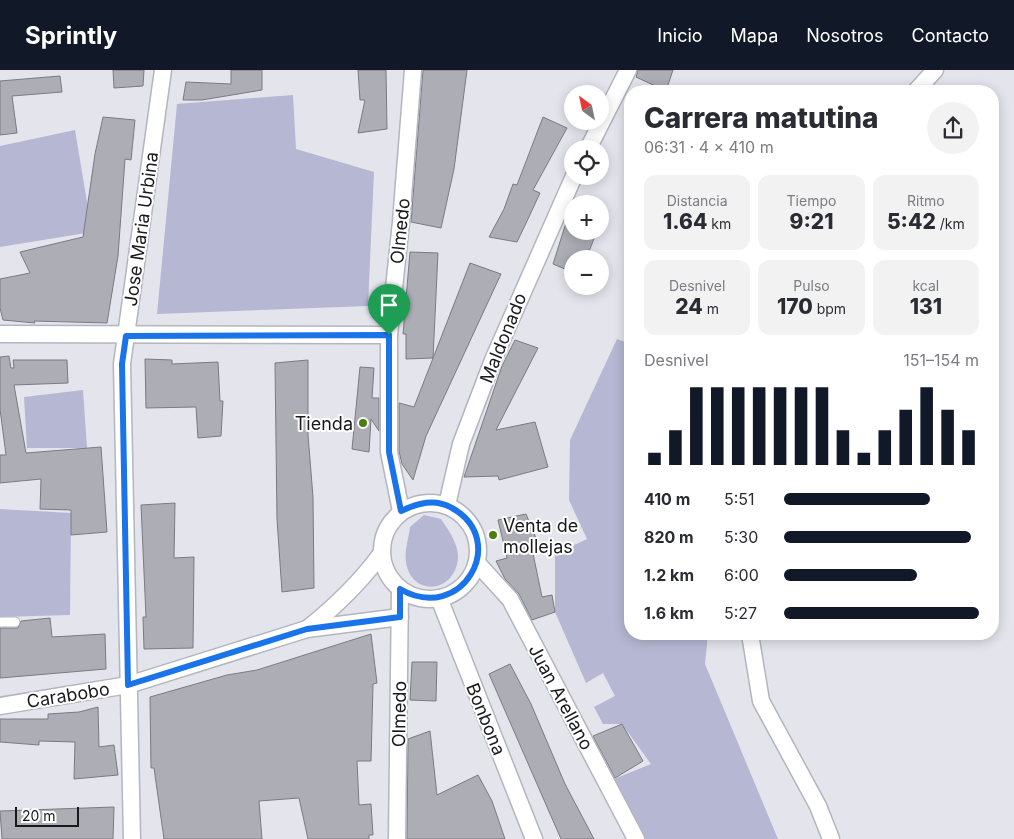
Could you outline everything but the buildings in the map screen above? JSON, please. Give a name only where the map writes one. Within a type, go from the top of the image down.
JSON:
[{"type":"street","name":"Jose Maria Urbina","points":[[132,839],[122,364],[163,70]]},
{"type":"street","name":"Olmedo","points":[[401,511],[389,452],[389,335],[401,222],[413,70]]},
{"type":"street","points":[[593,140],[628,70]]},
{"type":"street","points":[[921,85],[935,70]]},
{"type":"street","name":"Maldonado","points":[[447,505],[462,444],[493,360],[570,185]]},
{"type":"street","points":[[0,334],[126,336],[389,335]]},
{"type":"street","points":[[424,502],[447,505],[459,512],[473,528],[478,549],[477,563],[472,576],[452,594],[439,598],[418,598],[400,589],[390,579],[384,568],[381,554],[383,538],[390,523],[401,511],[424,502]]},
{"type":"street","name":"Carabobo","points":[[307,629],[340,603],[362,580],[381,554]]},
{"type":"street","name":"Juan Arellano","points":[[477,563],[510,600],[636,839]]},
{"type":"street","name":"Olmedo","points":[[397,839],[400,589]]},
{"type":"street","name":"Bonbona","points":[[439,598],[534,839]]},
{"type":"street","name":"Carabobo","points":[[0,706],[128,685],[307,629],[400,617]]},
{"type":"street","points":[[751,640],[761,700],[818,806],[831,839]]},
{"type":"lane","points":[[0,622],[15,622]]},
{"type":"shaded area","points":[[293,95],[296,149],[374,172],[368,306],[157,314],[177,104]]},
{"type":"shaded area","points":[[75,130],[92,232],[0,247],[0,146]]},
{"type":"shaded area","points":[[617,339],[624,342],[624,640],[707,640],[705,664],[778,839],[646,839],[614,779],[651,764],[622,724],[603,724],[594,707],[615,696],[603,673],[586,683],[555,612],[555,554],[587,539],[569,500],[570,440]]},
{"type":"shaded area","points":[[83,390],[87,448],[27,448],[24,397]]},
{"type":"shaded area","points":[[0,509],[71,513],[70,615],[0,617]]},
{"type":"shaded area","points":[[424,515],[441,519],[452,537],[458,553],[455,570],[449,579],[433,587],[424,586],[416,581],[410,573],[406,562],[410,527]]},
{"type":"place","name":"Tienda","points":[[363,423]]},
{"type":"place","name":"Venta de mollejas","points":[[493,535]]},
{"type":"route","points":[[389,335],[389,452],[401,511],[424,502],[435,502],[447,505],[459,512],[469,522],[476,535],[477,563],[472,576],[452,594],[439,598],[418,598],[400,589],[400,617],[307,629],[128,685],[122,364],[126,336],[389,335]]}]
